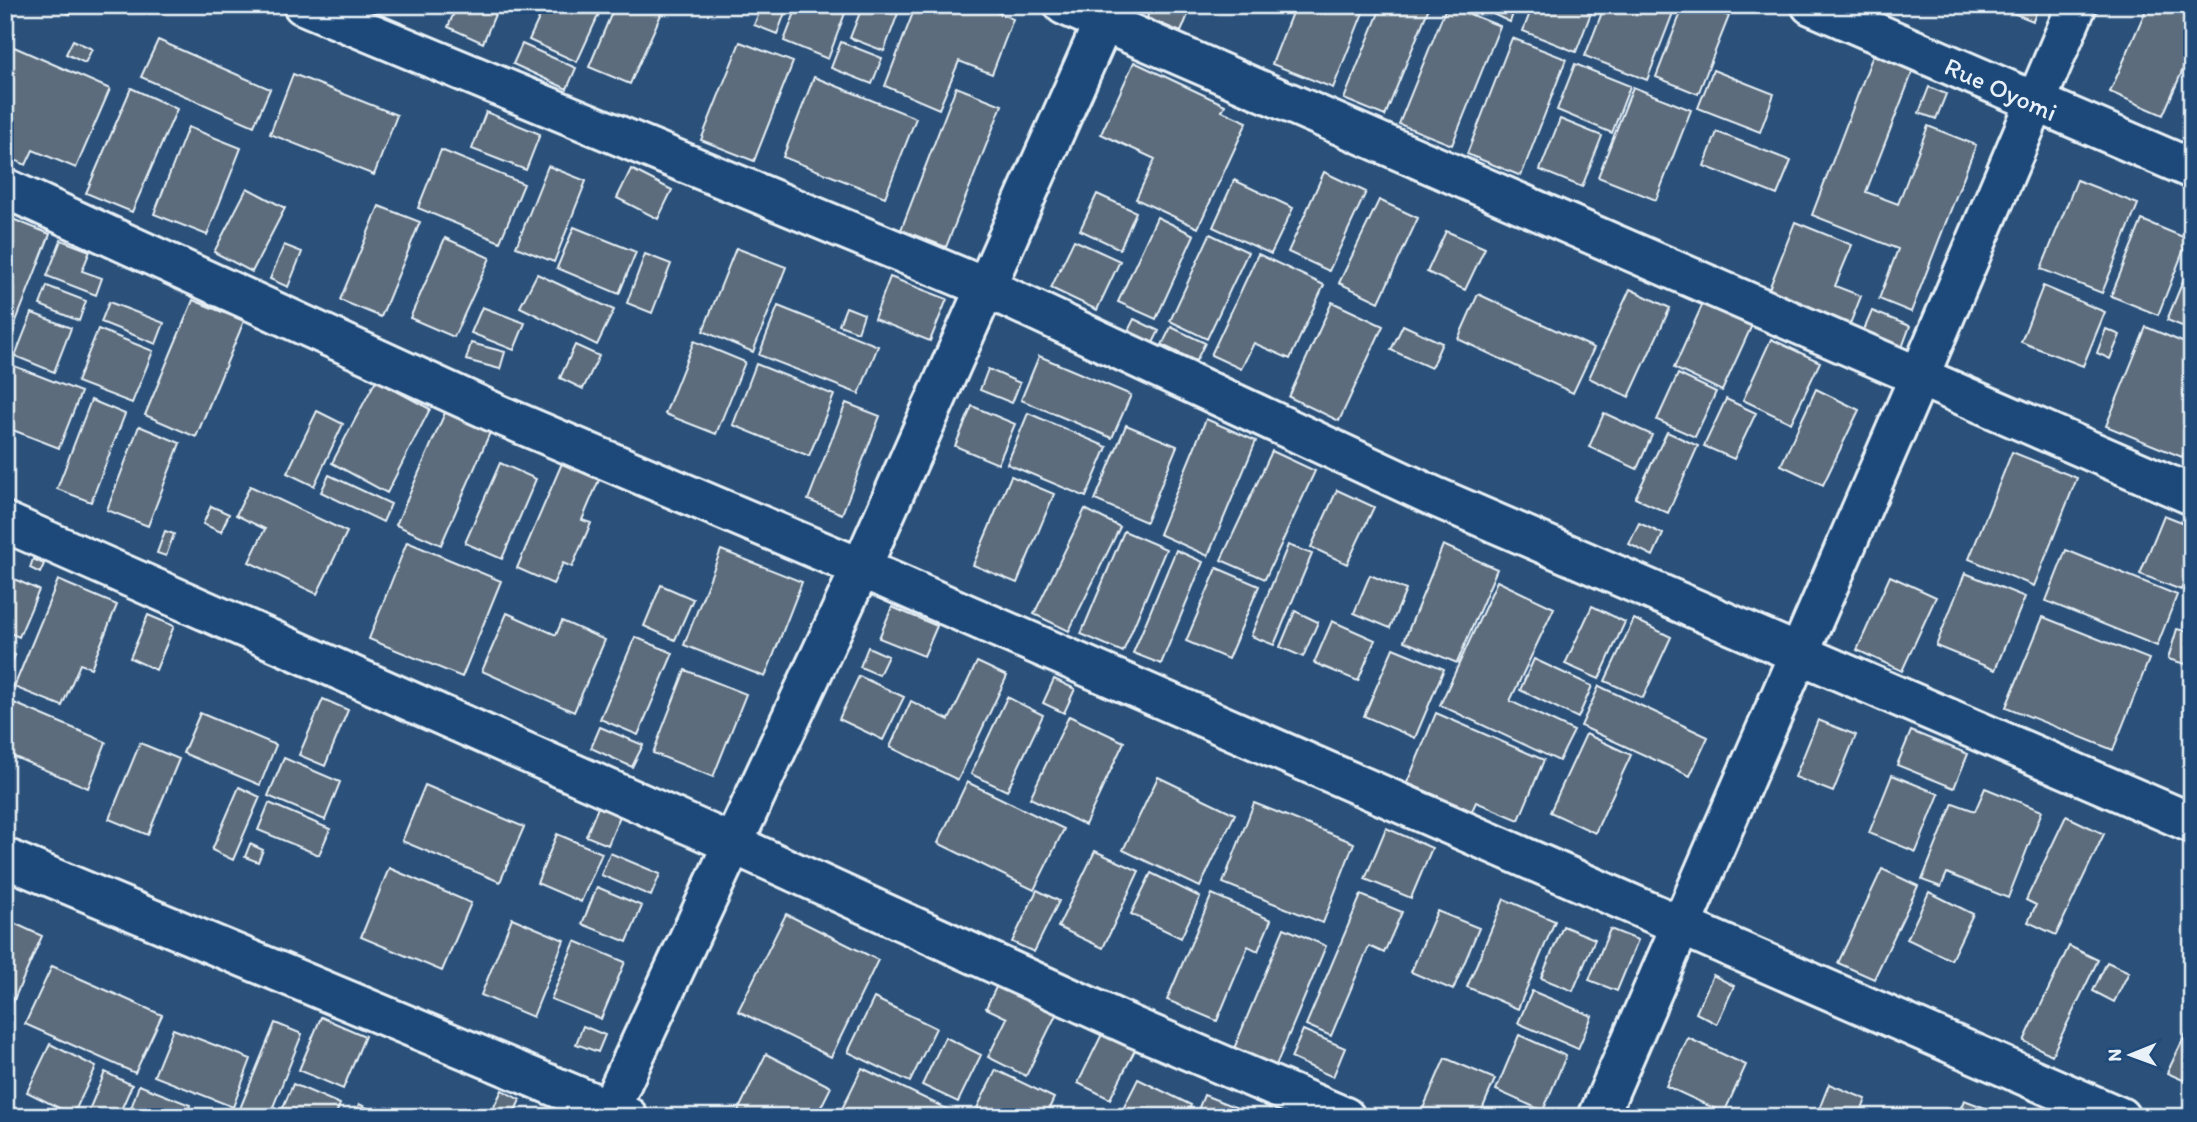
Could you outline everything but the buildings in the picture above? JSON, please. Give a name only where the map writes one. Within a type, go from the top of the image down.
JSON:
[{"type":"street","points":[[303,5],[987,288],[1433,496],[2192,823]]},
{"type":"street","points":[[1065,5],[1107,14],[1919,377],[2192,495]]},
{"type":"street","name":"Rue Oyomi","points":[[1811,5],[2033,103],[2192,169]]},
{"type":"street","points":[[1598,1117],[2077,5]]},
{"type":"street","points":[[5,858],[615,1114],[733,844],[861,568],[1107,14]]},
{"type":"street","points":[[5,188],[500,415],[861,568],[2120,1117]]},
{"type":"street","points":[[5,522],[733,844],[1136,1028],[1346,1117]]}]
